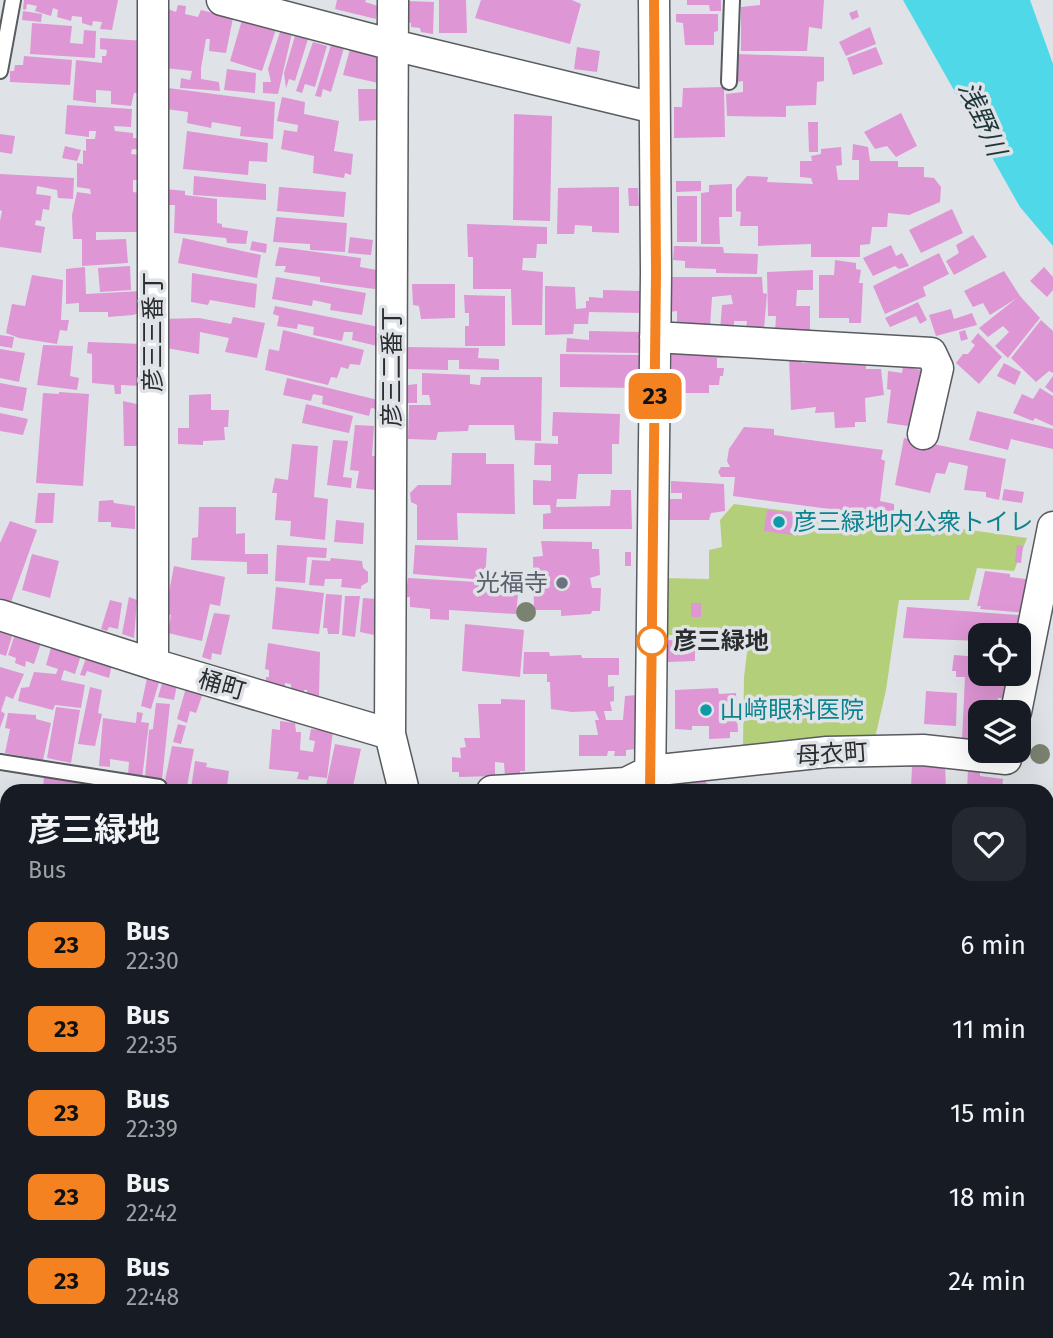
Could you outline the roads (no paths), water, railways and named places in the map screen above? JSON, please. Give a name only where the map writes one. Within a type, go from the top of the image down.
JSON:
[{"type":"street","name":"彦三三番丁","points":[[153,0],[153,664]]},
{"type":"street","points":[[222,0],[393,45],[654,108]]},
{"type":"street","name":"彦三二番丁","points":[[390,734],[393,0]]},
{"type":"street","points":[[609,784],[650,781],[656,337],[654,0]]},
{"type":"street","points":[[656,337],[931,353],[939,368],[922,434]]},
{"type":"street","points":[[1018,700],[1053,527]]},
{"type":"street","name":"桶町","points":[[0,615],[153,664],[390,734]]},
{"type":"street","points":[[390,734],[402,784]]},
{"type":"street","name":"母衣町","points":[[650,781],[827,752],[923,750],[968,755]]},
{"type":"lane","points":[[0,71],[13,0]]},
{"type":"lane","points":[[729,82],[732,0]]},
{"type":"lane","points":[[0,762],[140,784]]},
{"type":"water","name":"浅野川","points":[[903,0],[1030,0],[1053,64],[1053,246],[1020,207]]},
{"type":"place","name":"彦三緑地内公衆トイレ","points":[[779,522]]},
{"type":"place","name":"光福寺","points":[[562,583]]},
{"type":"place","name":"彦三緑地","points":[[652,641]]},
{"type":"place","name":"山﨑眼科医院","points":[[706,710]]}]
